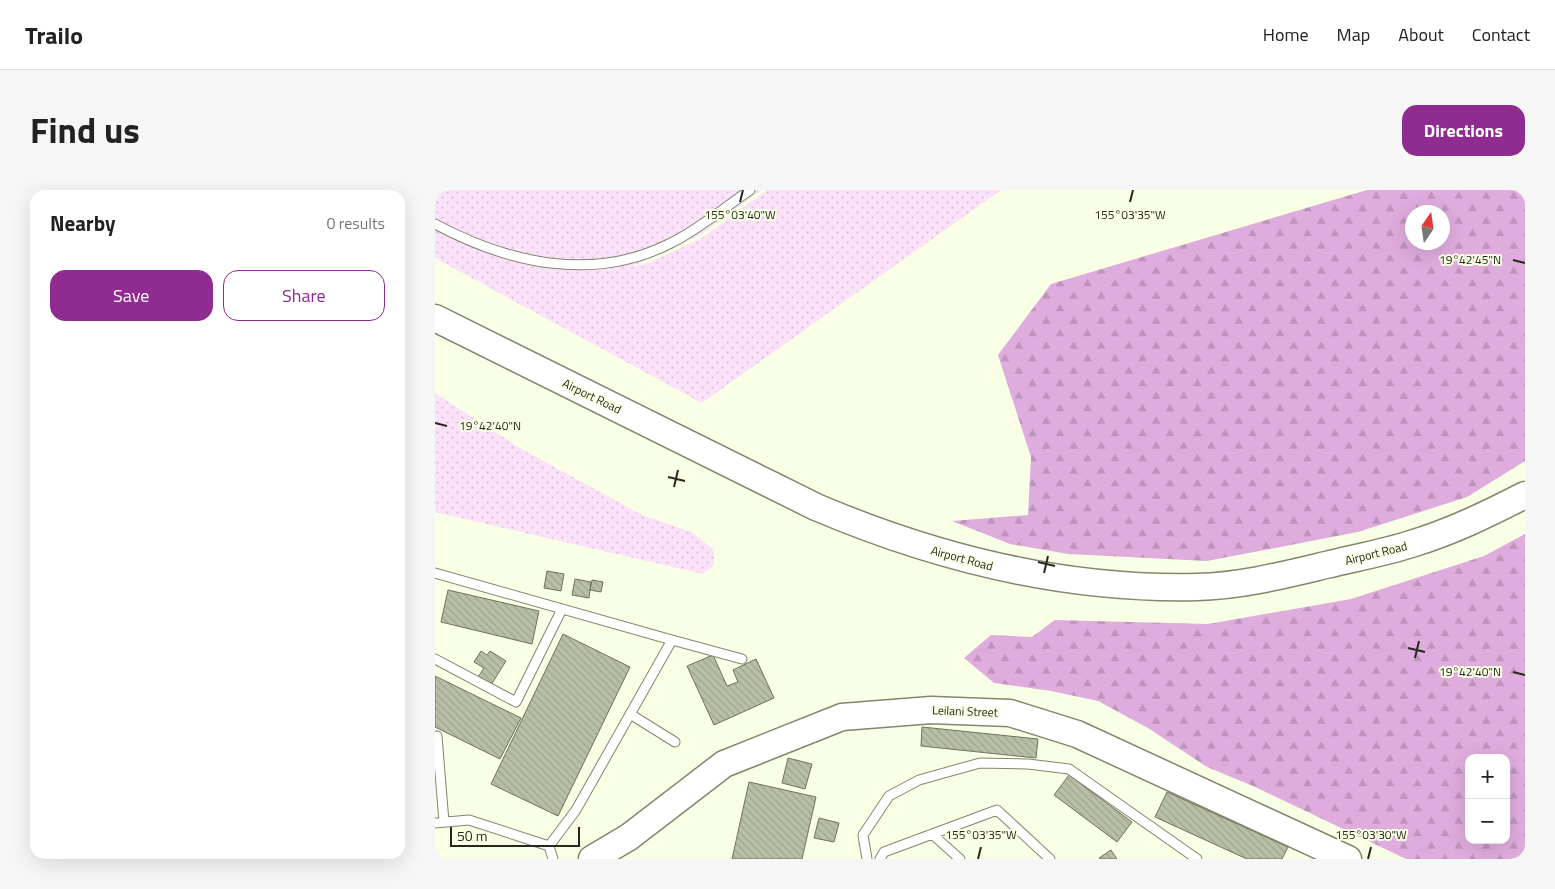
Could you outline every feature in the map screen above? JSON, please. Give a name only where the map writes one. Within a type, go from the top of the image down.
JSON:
[{"type":"street","name":"Airport Road","points":[[435,318],[816,507],[913,544],[1007,569],[1132,584],[1197,587],[1267,579],[1411,544],[1474,521],[1525,495]]},
{"type":"street","name":"Leilani Street","points":[[591,859],[629,838],[724,764],[841,717],[931,710],[1010,713],[1077,734],[1348,859]]},
{"type":"lane","points":[[435,224],[470,242],[523,260],[558,265],[617,261],[669,244],[691,233],[749,190]]},
{"type":"lane","points":[[435,573],[742,659]]},
{"type":"lane","points":[[435,659],[516,702],[562,609]]},
{"type":"lane","points":[[549,846],[576,810],[672,640]]},
{"type":"lane","points":[[630,714],[675,742]]},
{"type":"lane","points":[[437,736],[439,823],[469,820],[549,846]]},
{"type":"lane","points":[[867,859],[863,835],[889,796],[919,780],[980,763],[1028,764],[1069,770],[1197,859]]},
{"type":"lane","points":[[880,859],[884,852],[997,810],[1050,859]]},
{"type":"lane","points":[[932,834],[960,859]]},
{"type":"lane","points":[[549,846],[553,859]]},
{"type":"shaded area","points":[[435,190],[761,190],[702,234],[631,267],[646,264],[702,238],[767,190],[1001,190],[702,403],[435,258]]},
{"type":"shaded area","points":[[435,393],[518,447],[642,515],[692,532],[714,550],[714,565],[703,574],[435,512]]},
{"type":"green space","points":[[1367,190],[1525,190],[1525,461],[1467,497],[1358,532],[1207,561],[1068,554],[1010,544],[952,521],[1028,515],[1031,457],[998,355],[1051,284]]},
{"type":"green space","points":[[1525,534],[1525,859],[1406,859],[1253,786],[1207,767],[1148,728],[1098,701],[1051,691],[994,683],[964,658],[991,635],[1032,637],[1055,620],[1208,624],[1351,599],[1484,556]]},
{"type":"building","points":[[547,571],[564,574],[561,591],[544,588]]},
{"type":"building","points":[[575,579],[591,582],[589,598],[572,595]]},
{"type":"building","points":[[592,580],[603,582],[601,592],[590,590]]},
{"type":"building","points":[[448,590],[539,611],[532,644],[441,622]]},
{"type":"building","points":[[563,634],[630,667],[558,816],[491,784]]},
{"type":"building","points":[[481,651],[487,655],[490,651],[506,661],[491,685],[478,677],[484,668],[474,662]]},
{"type":"building","points":[[713,655],[727,686],[738,682],[733,670],[756,659],[774,698],[714,725],[687,666]]},
{"type":"building","points":[[435,676],[521,718],[500,759],[435,727]]},
{"type":"building","points":[[922,727],[1038,739],[1036,758],[921,746]]},
{"type":"building","points":[[788,758],[812,764],[805,789],[782,783]]},
{"type":"building","points":[[1069,775],[1132,822],[1117,842],[1054,795]]},
{"type":"building","points":[[749,782],[816,797],[802,859],[732,859]]},
{"type":"building","points":[[1167,792],[1288,847],[1282,859],[1247,859],[1155,817]]},
{"type":"building","points":[[819,818],[839,823],[834,842],[814,838]]},
{"type":"building","points":[[1111,850],[1117,859],[1099,858]]}]
